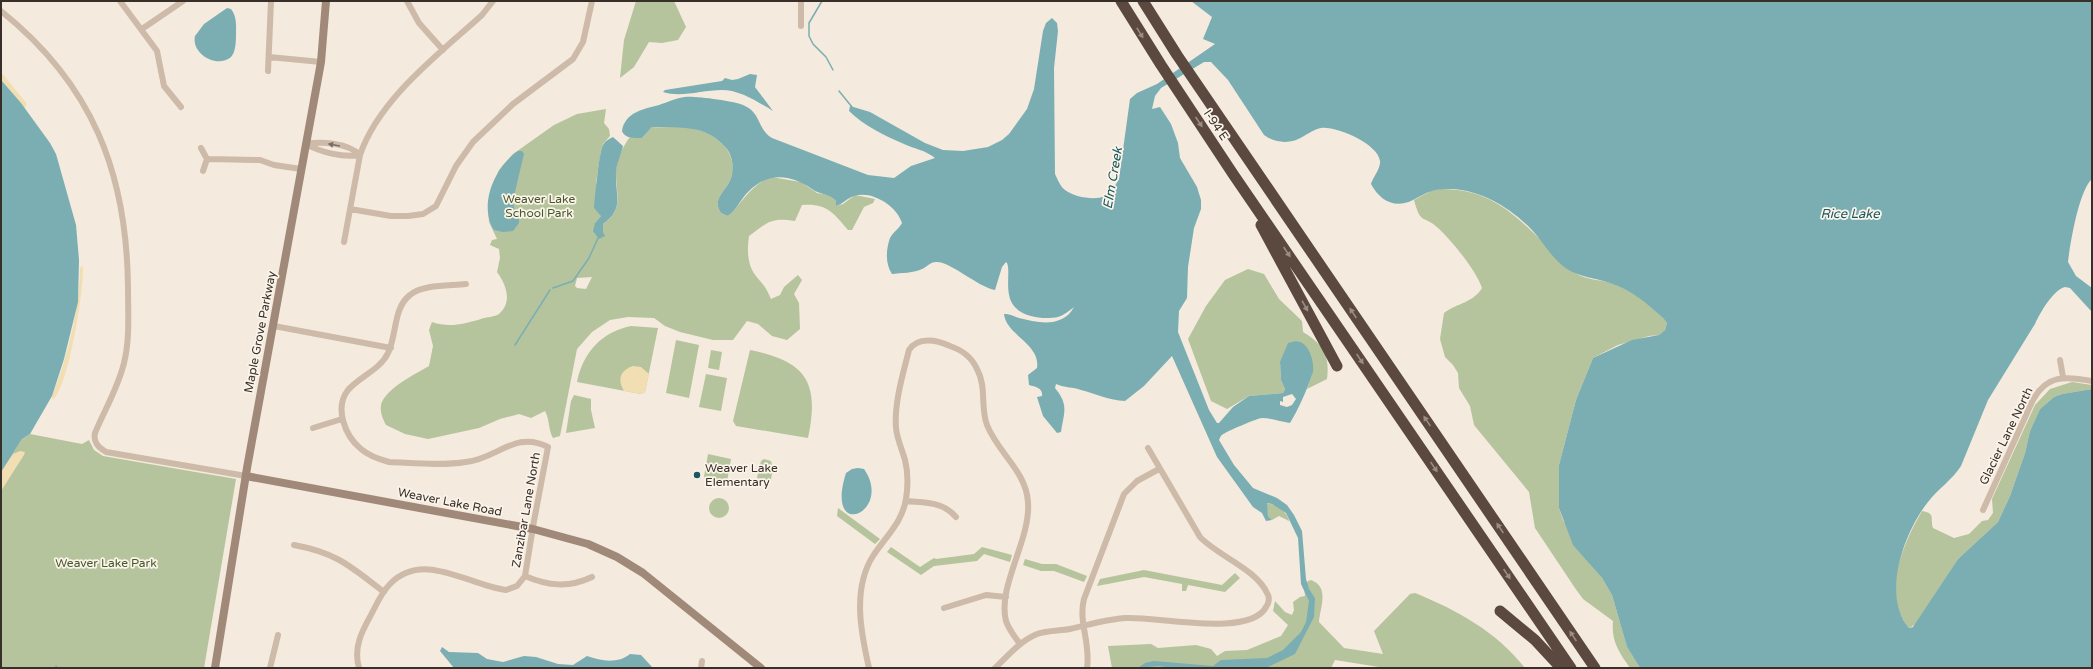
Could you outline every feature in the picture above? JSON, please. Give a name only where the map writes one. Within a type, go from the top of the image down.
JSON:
[{"type":"highway","name":"I-94 E","points":[[1121,1],[1177,90],[1233,174]]},
{"type":"highway","points":[[1143,1],[1193,79],[1595,668]]},
{"type":"highway","points":[[1233,174],[1337,366]]},
{"type":"highway","points":[[1233,174],[1571,668]]},
{"type":"highway","points":[[1500,611],[1536,640],[1561,668]]},
{"type":"main road","name":"Maple Grove Parkway","points":[[214,668],[246,476],[321,62],[326,1]]},
{"type":"main road","name":"Weaver Lake Road","points":[[246,476],[532,529],[588,544],[632,566],[658,584],[761,668]]},
{"type":"street","points":[[120,1],[142,29],[159,56],[164,86],[181,107]]},
{"type":"street","points":[[142,29],[183,1]]},
{"type":"street","points":[[268,71],[270,57],[271,1]]},
{"type":"street","points":[[407,1],[419,23],[443,50]]},
{"type":"street","points":[[344,242],[360,155],[370,130],[385,107],[443,50],[482,16],[493,1]]},
{"type":"street","points":[[350,209],[390,216],[408,216],[423,214],[436,206],[456,166],[473,142],[513,104],[573,60],[583,42],[592,1]]},
{"type":"street","points":[[801,1],[801,26]]},
{"type":"street","name":"Weaver Lake Road","points":[[1,11],[41,47],[74,89],[100,136],[118,188],[126,240],[127,345],[120,378],[95,433],[95,439],[98,446],[106,452],[246,476]]},
{"type":"street","points":[[270,57],[321,62]]},
{"type":"street","points":[[306,144],[316,150],[352,156],[360,155]]},
{"type":"street","points":[[201,148],[207,159],[203,171]]},
{"type":"street","points":[[207,159],[260,160],[274,165],[301,169]]},
{"type":"street","points":[[313,428],[342,419],[342,407],[345,394],[349,388],[384,361],[391,348],[401,306],[410,295],[424,289],[466,284]]},
{"type":"street","points":[[274,326],[391,348]]},
{"type":"street","points":[[869,668],[860,627],[863,583],[873,556],[898,524],[906,501],[906,467],[897,433],[897,409],[909,350],[914,344],[921,341],[951,346],[965,354],[972,361],[981,380],[983,409],[988,426],[1024,483],[1028,497],[1028,516],[1006,597],[1006,621],[1020,644]]},
{"type":"street","points":[[2060,360],[2063,377],[2092,381]]},
{"type":"street","name":"Glacier Lane North","points":[[1983,510],[2036,395],[2045,385],[2063,377]]},
{"type":"street","name":"Zanzibar Lane North","points":[[342,419],[348,432],[360,448],[378,459],[388,462],[467,462],[486,457],[505,446],[516,443],[527,442],[548,447],[532,529],[525,576],[517,586],[506,590],[440,571],[422,569],[412,570],[396,578],[384,592],[359,639],[356,656],[359,668]]},
{"type":"street","points":[[995,668],[1020,644],[1045,632],[1126,618],[1198,624],[1241,621],[1259,615],[1266,609],[1268,602],[1267,592],[1257,580],[1234,561],[1215,550],[1200,538],[1148,448]]},
{"type":"street","points":[[1087,668],[1088,651],[1082,614],[1084,599],[1124,494],[1137,481],[1159,469]]},
{"type":"street","points":[[906,501],[940,505],[948,508],[956,517]]},
{"type":"street","points":[[294,545],[325,552],[337,557],[384,592]]},
{"type":"street","points":[[525,576],[547,584],[559,585],[571,585],[592,577]]},
{"type":"street","points":[[944,608],[986,595],[1006,597]]},
{"type":"street","points":[[270,668],[278,635]]},
{"type":"street","points":[[701,668],[702,661]]},
{"type":"green space","points":[[636,1],[674,1],[686,27],[678,40],[662,43],[649,42],[634,67],[620,78],[624,40]]},
{"type":"green space","name":"Weaver Lake School Park","points":[[606,109],[604,123],[609,129],[610,136],[603,144],[601,151],[596,182],[601,216],[595,223],[603,232],[603,224],[614,214],[616,208],[618,197],[616,171],[624,145],[630,137],[642,138],[652,127],[679,127],[695,129],[711,135],[724,146],[732,160],[733,169],[729,183],[719,199],[718,208],[721,213],[728,216],[758,184],[771,177],[801,182],[817,193],[829,195],[836,201],[836,206],[843,204],[855,195],[875,199],[873,203],[864,207],[852,230],[848,230],[838,218],[823,207],[802,205],[795,221],[775,220],[761,227],[749,236],[749,262],[753,272],[766,288],[771,299],[780,295],[784,287],[798,275],[802,280],[794,294],[799,303],[800,329],[787,340],[772,336],[758,324],[747,321],[733,340],[713,340],[680,332],[665,326],[654,318],[628,317],[610,320],[592,332],[577,349],[560,436],[553,438],[545,411],[531,418],[519,414],[500,419],[479,428],[428,439],[405,434],[386,425],[381,411],[381,404],[385,397],[399,384],[429,366],[433,346],[429,330],[432,322],[444,325],[463,324],[495,316],[503,309],[506,304],[507,293],[497,272],[500,258],[499,249],[490,245],[492,240],[497,239],[489,222],[488,207],[491,189],[499,170],[513,154],[554,125],[577,114]],"holes":[[[592,277],[586,289],[577,288],[575,286],[577,278]]]},
{"type":"green space","points":[[1441,189],[1461,190],[1493,201],[1519,220],[1578,274],[1588,278],[1611,283],[1626,289],[1649,304],[1667,323],[1665,330],[1659,335],[1649,336],[1618,345],[1593,358],[1576,400],[1559,465],[1559,508],[1563,520],[1590,564],[1602,578],[1612,595],[1627,647],[1640,668],[1630,668],[1619,651],[1613,635],[1613,621],[1583,599],[1535,528],[1529,492],[1474,425],[1470,406],[1459,388],[1458,373],[1445,357],[1440,339],[1444,313],[1474,297],[1482,288],[1475,273],[1450,240],[1433,224],[1421,217],[1416,208],[1414,200],[1431,191]]},
{"type":"green space","points":[[1248,269],[1264,274],[1279,299],[1302,321],[1303,332],[1316,341],[1324,351],[1328,371],[1327,379],[1307,389],[1312,375],[1312,361],[1280,362],[1281,380],[1285,389],[1283,393],[1249,396],[1227,409],[1211,401],[1188,339],[1206,306],[1225,280]]},
{"type":"green space","points":[[631,326],[658,328],[645,392],[641,394],[577,382],[584,361],[595,345],[611,333]]},
{"type":"green space","points":[[676,340],[699,345],[689,398],[666,393]]},
{"type":"green space","points":[[711,350],[722,352],[719,370],[708,368]]},
{"type":"green space","points":[[750,350],[784,361],[796,368],[804,377],[810,388],[812,402],[808,438],[736,426],[733,421]]},
{"type":"green space","points":[[706,374],[727,378],[721,411],[699,407]]},
{"type":"green space","points":[[2072,382],[2092,385],[2092,389],[2062,394],[2054,397],[2040,409],[2030,431],[2025,453],[2010,496],[1998,522],[1958,559],[1916,624],[1909,628],[1900,615],[1896,600],[1895,585],[1902,554],[1922,511],[1931,515],[1933,528],[1954,538],[1969,534],[1982,521],[1988,520],[1993,513],[1992,499],[2035,405],[2050,389]]},
{"type":"green space","points":[[574,395],[591,399],[591,410],[595,428],[566,433],[571,401]]},
{"type":"green space","name":"Weaver Lake Park","points":[[30,434],[82,444],[89,440],[94,450],[103,456],[236,479],[204,668],[1,668],[1,472],[22,439]]},
{"type":"green space","points":[[708,454],[731,459],[727,482],[704,477]]},
{"type":"green space","points":[[764,459],[771,461],[773,469],[771,479],[768,481],[757,478],[761,461]]},
{"type":"green space","points":[[719,498],[726,501],[729,508],[726,515],[719,518],[712,515],[709,508],[712,501]]},
{"type":"green space","points":[[1266,503],[1274,505],[1283,511],[1288,517],[1289,521],[1279,516],[1272,520],[1268,516]]},
{"type":"green space","points":[[838,508],[880,539],[875,544],[837,516]]},
{"type":"green space","points":[[891,547],[920,567],[934,558],[974,554],[982,547],[1012,555],[1010,562],[984,554],[977,561],[934,566],[921,575],[887,552]]},
{"type":"green space","points":[[1025,559],[1042,564],[1056,564],[1087,576],[1084,582],[1054,571],[1041,571],[1023,565]]},
{"type":"green space","points":[[1144,570],[1222,585],[1235,573],[1240,578],[1225,592],[1188,585],[1186,591],[1182,591],[1182,584],[1144,577],[1097,586],[1100,579]]},
{"type":"green space","points":[[1311,580],[1317,583],[1322,592],[1319,622],[1344,648],[1383,654],[1374,631],[1410,594],[1415,593],[1446,607],[1475,623],[1502,643],[1525,668],[1377,668],[1379,667],[1335,660],[1331,668],[1112,668],[1108,646],[1151,644],[1158,648],[1196,645],[1211,649],[1217,656],[1225,651],[1247,650],[1281,636],[1288,625],[1273,611],[1275,601],[1285,612],[1292,615],[1294,610],[1293,602],[1300,597],[1305,596],[1304,586]]},
{"type":"sand","points":[[1,72],[27,104],[24,109],[1,80]]},
{"type":"sand","points":[[83,266],[81,295],[70,357],[65,376],[59,391],[53,400],[52,396],[58,382],[72,333],[78,299],[80,268]]},
{"type":"sand","points":[[633,366],[641,367],[649,374],[645,392],[641,394],[624,391],[622,387],[620,379],[621,376],[625,370]]},
{"type":"sand","points":[[20,451],[25,452],[24,455],[1,491],[1,472],[13,454]]},
{"type":"water","name":"Rice Lake","points":[[1191,1],[2092,1],[2092,179],[2087,185],[2079,205],[2068,262],[2076,276],[2092,288],[2092,312],[2070,288],[2065,287],[2060,289],[2047,302],[1988,400],[1961,466],[1928,502],[1919,515],[1904,547],[1896,582],[1897,599],[1901,615],[1909,628],[1913,627],[1958,559],[1998,522],[2010,496],[2025,453],[2030,431],[2040,409],[2054,397],[2062,394],[2092,389],[2092,668],[1640,668],[1627,647],[1612,595],[1602,578],[1573,545],[1559,508],[1559,465],[1576,400],[1593,358],[1632,340],[1659,335],[1665,330],[1667,323],[1645,302],[1625,289],[1610,283],[1577,274],[1567,269],[1557,261],[1524,222],[1506,208],[1486,197],[1464,190],[1442,189],[1429,192],[1406,203],[1400,204],[1389,202],[1379,195],[1371,184],[1380,164],[1378,155],[1372,148],[1356,137],[1337,130],[1321,128],[1314,130],[1299,139],[1289,142],[1269,138],[1264,135],[1228,80],[1211,62],[1204,62],[1161,88],[1155,96],[1152,109],[1160,107],[1171,124],[1178,143],[1180,158],[1197,187],[1201,200],[1201,209],[1194,228],[1188,267],[1187,298],[1179,311],[1178,332],[1209,410],[1217,423],[1219,423],[1233,407],[1249,396],[1283,393],[1285,389],[1281,380],[1280,362],[1288,343],[1296,341],[1300,342],[1307,347],[1309,351],[1313,361],[1313,371],[1302,400],[1290,423],[1262,418],[1224,433],[1219,440],[1234,465],[1253,488],[1277,498],[1287,505],[1294,515],[1302,531],[1306,579],[1309,589],[1315,598],[1314,617],[1295,654],[1266,668],[1171,668],[1159,666],[1138,668],[1145,663],[1154,661],[1213,666],[1221,660],[1267,658],[1283,650],[1301,632],[1306,622],[1309,601],[1301,584],[1298,538],[1286,513],[1272,504],[1267,503],[1268,516],[1272,520],[1266,521],[1262,513],[1253,507],[1217,457],[1172,356],[1144,386],[1125,401],[1056,384],[1055,388],[1064,404],[1061,432],[1057,433],[1043,416],[1037,397],[1042,396],[1041,391],[1038,388],[1029,385],[1028,375],[1037,368],[1037,360],[1034,352],[1011,328],[1006,321],[1004,314],[1034,321],[1050,322],[1063,318],[1069,314],[1074,307],[1058,317],[1052,318],[1034,317],[1018,310],[1011,301],[1009,294],[1008,265],[1006,262],[1002,267],[995,290],[988,288],[949,266],[936,262],[919,270],[907,273],[892,274],[887,261],[888,247],[891,236],[902,223],[895,211],[889,205],[876,197],[868,195],[854,196],[836,206],[836,201],[833,198],[815,191],[795,180],[779,177],[771,178],[755,186],[745,195],[728,216],[721,213],[718,208],[718,203],[731,178],[732,162],[728,151],[718,140],[701,131],[683,128],[652,127],[642,138],[628,137],[623,134],[622,131],[627,119],[631,115],[641,110],[675,99],[690,97],[723,100],[738,103],[749,108],[757,117],[767,134],[772,138],[868,175],[894,178],[911,166],[935,158],[924,151],[908,146],[875,130],[849,111],[850,106],[870,112],[925,143],[943,150],[963,151],[988,147],[1002,140],[1009,134],[1027,109],[1034,89],[1043,31],[1046,23],[1052,18],[1057,23],[1058,31],[1054,68],[1055,174],[1059,183],[1065,190],[1074,195],[1085,198],[1096,198],[1110,193],[1119,179],[1130,99],[1137,93],[1157,84],[1215,44],[1203,39],[1212,17]],"holes":[[[1292,394],[1296,399],[1292,405],[1287,407],[1280,405],[1280,401],[1283,402],[1283,397]]]},
{"type":"water","points":[[227,8],[231,9],[235,18],[235,49],[233,55],[225,60],[212,60],[201,53],[197,48],[195,36],[204,24]]},
{"type":"water","points":[[750,74],[757,75],[755,87],[773,111],[749,97],[735,92],[714,90],[670,94],[663,92],[665,90],[722,81],[725,78],[732,80],[738,79]]},
{"type":"water","points":[[1,80],[21,103],[50,143],[56,154],[76,225],[79,260],[78,302],[64,359],[52,396],[30,434],[22,439],[1,472]]},
{"type":"water","points":[[613,137],[623,146],[616,170],[617,207],[610,218],[603,224],[603,232],[605,236],[599,239],[593,231],[595,223],[601,216],[594,208],[599,165],[603,145],[606,141]]},
{"type":"water","points":[[518,151],[522,151],[524,154],[513,200],[514,208],[519,216],[519,223],[513,231],[503,232],[494,230],[489,220],[488,209],[488,198],[491,187],[502,166]]},
{"type":"water","points":[[852,469],[864,469],[871,484],[871,498],[866,508],[858,513],[850,514],[844,508],[842,495],[846,473]]},
{"type":"water","points":[[442,647],[449,652],[478,653],[487,659],[503,662],[524,656],[536,657],[558,664],[573,665],[587,656],[609,661],[620,659],[630,654],[641,655],[653,668],[454,668],[440,651]]},
{"type":"waterway","points":[[822,1],[809,23],[809,36],[813,44],[826,57],[833,70]]},
{"type":"waterway","points":[[839,91],[852,107]]},
{"type":"waterway","points":[[553,288],[573,281],[589,258],[598,238]]},
{"type":"waterway","points":[[515,345],[550,290]]},
{"type":"place","name":"Weaver Lake Elementary","points":[[697,475]]},
{"type":"water label","name":"Elm Creek","points":[[1113,178]]}]
